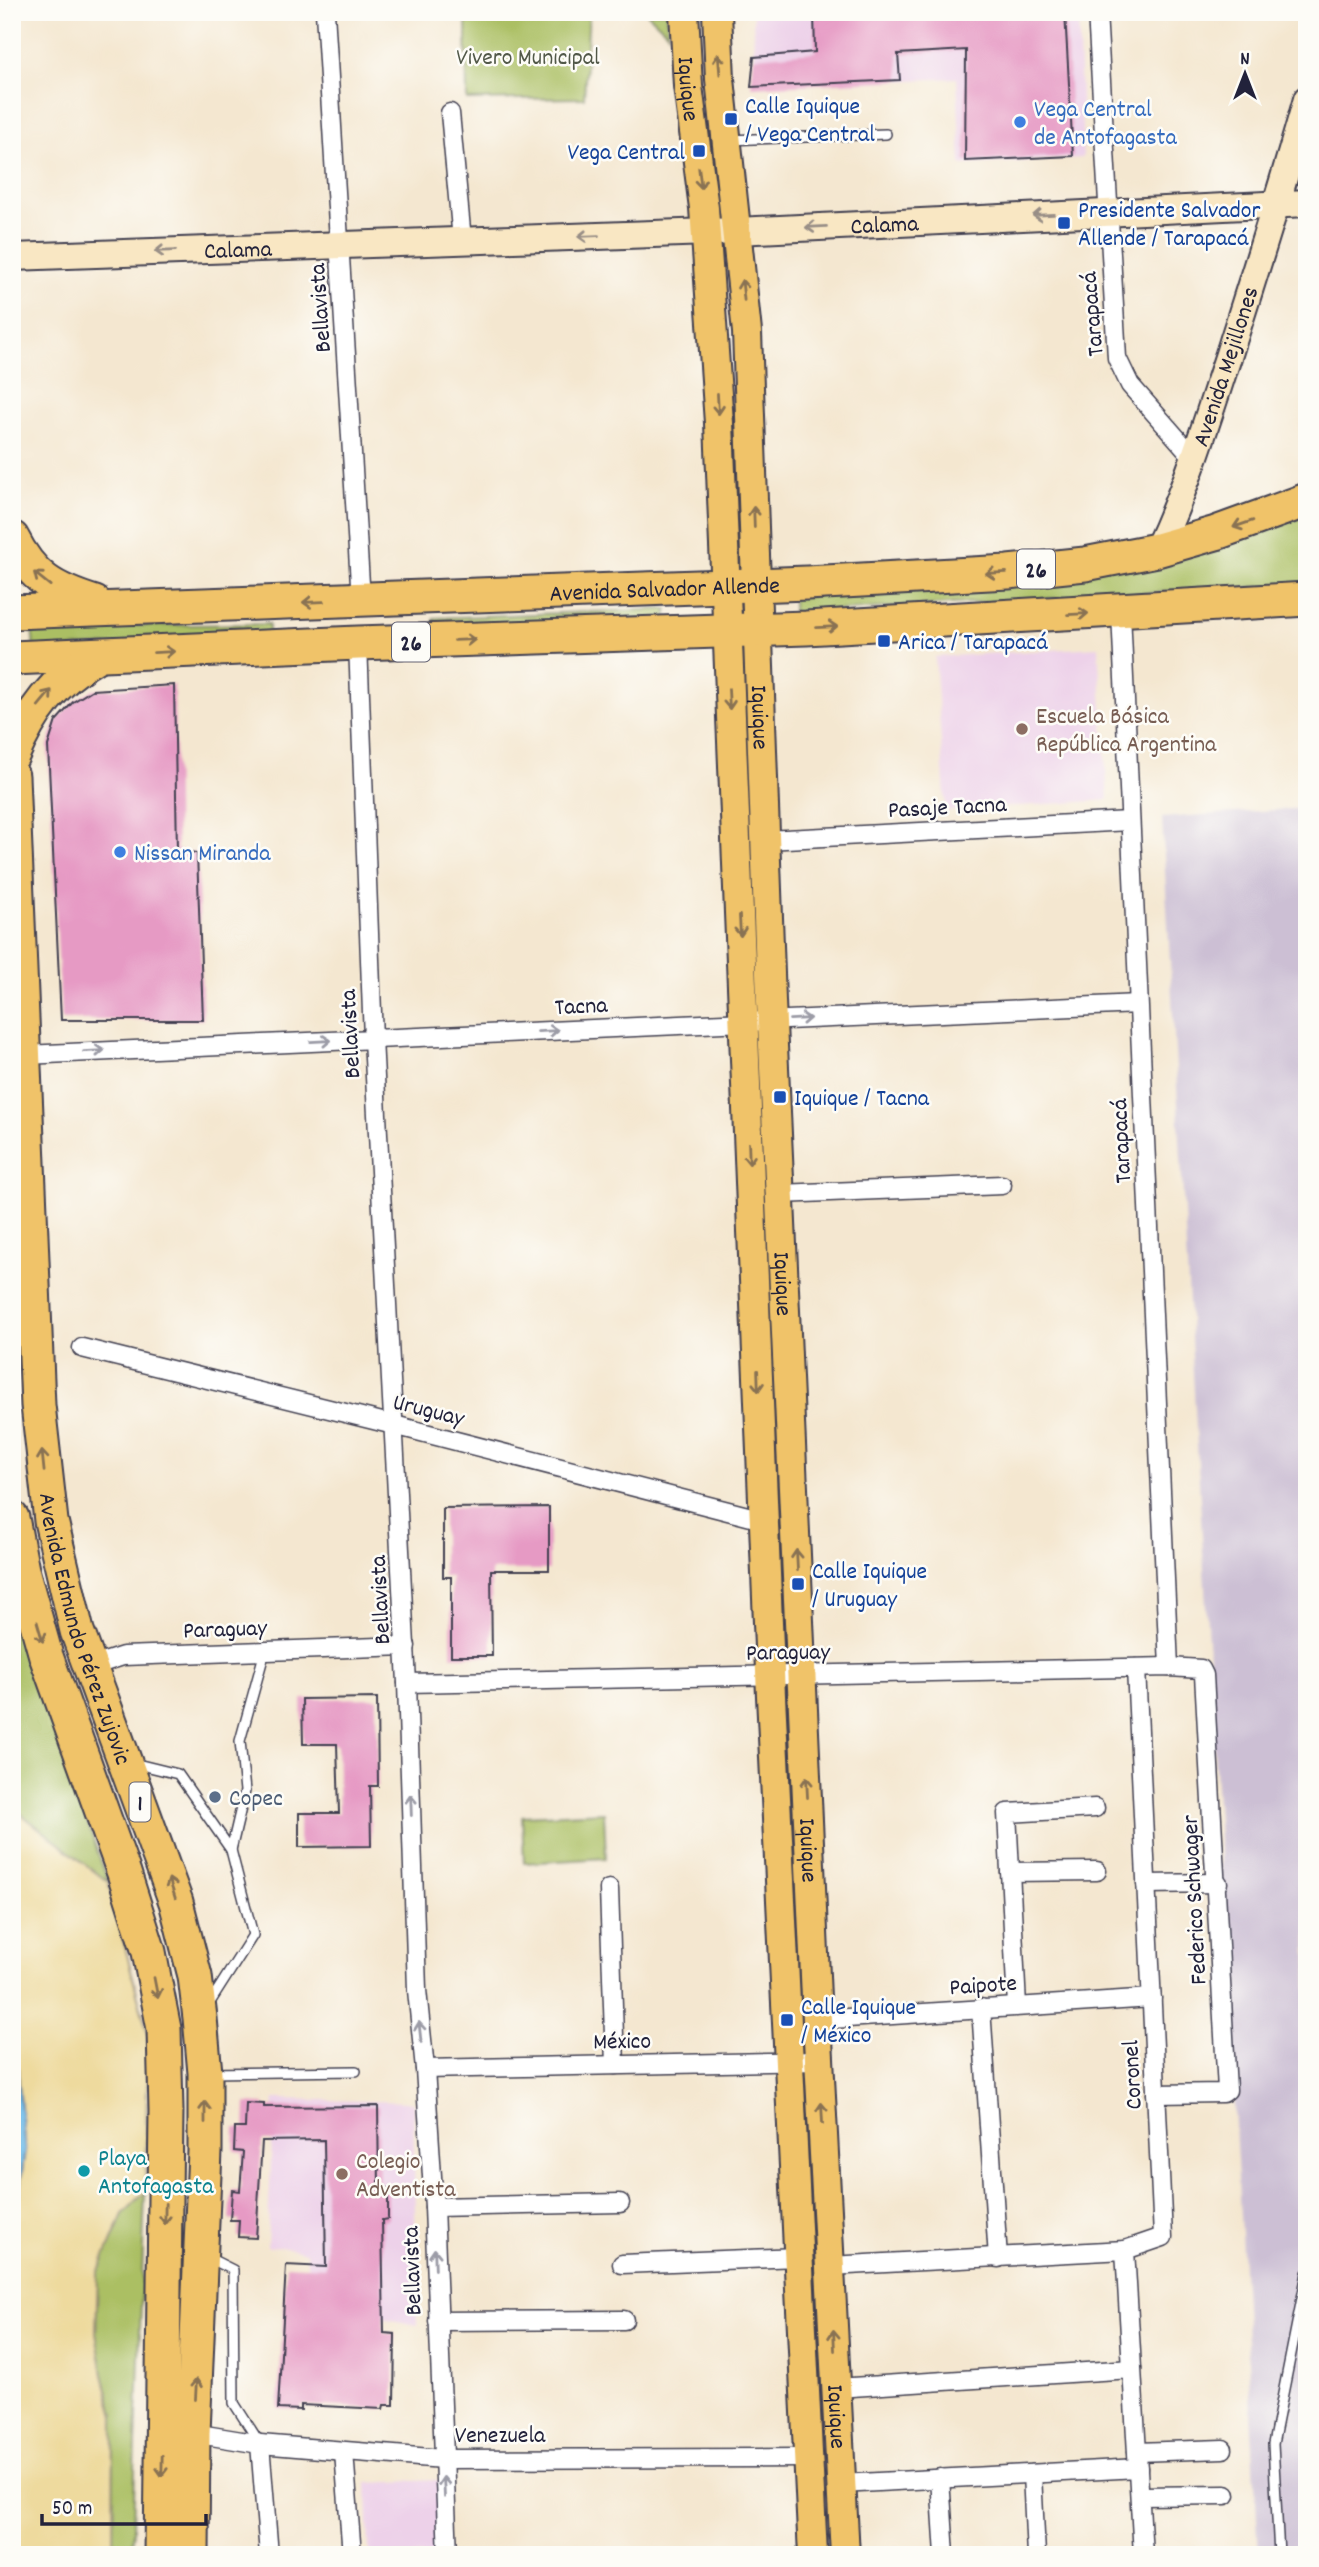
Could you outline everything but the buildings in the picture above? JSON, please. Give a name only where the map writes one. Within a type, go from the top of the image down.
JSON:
[{"type":"highway","name":"Avenida Salvador Allende","points":[[12,612],[724,587],[1008,572],[1085,564],[1157,550],[1216,533],[1307,500]]},
{"type":"highway","points":[[12,538],[31,570],[49,585],[91,602],[128,609]]},
{"type":"highway","name":"Avenida Salvador Allende","points":[[12,659],[358,643],[742,631],[1121,612],[1307,599]]},
{"type":"highway","points":[[12,756],[24,728],[49,692],[96,656]]},
{"type":"highway","name":"Avenida Edmundo Pérez Zujovic","points":[[12,776],[26,1055],[38,1405],[51,1521],[63,1578],[89,1667],[158,1846],[176,1902],[192,1965],[201,2018],[205,2073],[202,2254],[193,2433],[192,2555]]},
{"type":"highway","name":"Avenida Edmundo Pérez Zujovic","points":[[12,1518],[22,1570],[46,1657],[139,1919],[149,1952],[162,2018],[166,2056],[166,2111],[161,2555]]},
{"type":"main road","name":"Iquique","points":[[684,12],[688,86],[705,232],[719,423],[724,587],[742,631],[766,840],[817,2020],[845,2555]]},
{"type":"main road","name":"Iquique","points":[[717,12],[717,46],[747,332],[757,585],[742,631],[744,1022],[770,1676],[813,2555]]},
{"type":"street","name":"Bellavista","points":[[325,12],[361,600]]},
{"type":"street","name":"Tarapacá","points":[[1097,12],[1117,358],[1130,385],[1195,459]]},
{"type":"street","name":"Avenida Mejillones","points":[[1157,550],[1178,507],[1195,459],[1277,205],[1307,99]]},
{"type":"street","points":[[450,113],[462,240]]},
{"type":"street","name":"Calama","points":[[12,257],[737,231],[1307,203]]},
{"type":"street","name":"Tarapacá","points":[[1121,612],[1169,1667]]},
{"type":"street","name":"Bellavista","points":[[358,643],[373,1039],[406,1646],[417,1990],[434,2207],[448,2555]]},
{"type":"street","name":"Pasaje Tacna","points":[[766,840],[1130,821]]},
{"type":"street","name":"Tacna","points":[[26,1055],[1138,1004]]},
{"type":"street","points":[[780,1194],[1002,1185]]},
{"type":"street","name":"Uruguay","points":[[82,1348],[764,1520]]},
{"type":"street","name":"Paraguay","points":[[89,1667],[123,1657],[406,1646]]},
{"type":"street","name":"Paraguay","points":[[407,1684],[1169,1667]]},
{"type":"street","name":"Federico Schwager","points":[[1156,2094],[1227,2090],[1205,1675],[1198,1667],[1169,1667]]},
{"type":"street","name":"Coronel","points":[[1125,2250],[1163,2237],[1136,1668]]},
{"type":"street","points":[[1017,2006],[1007,1812],[1095,1808]]},
{"type":"street","points":[[1010,1872],[1097,1871]]},
{"type":"street","points":[[1146,1884],[1218,1883]]},
{"type":"street","points":[[609,1889],[615,2065]]},
{"type":"street","name":"Paipote","points":[[817,2020],[1152,1998]]},
{"type":"street","points":[[981,2008],[998,2258]]},
{"type":"street","name":"México","points":[[425,2069],[819,2061]]},
{"type":"street","points":[[434,2207],[620,2203]]},
{"type":"street","points":[[830,2266],[1125,2250],[1143,2555]]},
{"type":"street","points":[[622,2264],[798,2257]]},
{"type":"street","points":[[438,2321],[624,2320]]},
{"type":"street","points":[[836,2388],[1132,2368]]},
{"type":"street","name":"Venezuela","points":[[193,2433],[260,2444],[443,2459],[808,2458]]},
{"type":"street","points":[[260,2444],[268,2555]]},
{"type":"street","points":[[841,2484],[1031,2473],[1223,2449]]},
{"type":"street","points":[[344,2452],[352,2555]]},
{"type":"street","points":[[1031,2473],[1036,2555]]},
{"type":"street","points":[[940,2478],[945,2555]]},
{"type":"street","points":[[1140,2497],[1226,2495]]},
{"type":"lane","points":[[727,141],[886,134]]},
{"type":"lane","points":[[231,1850],[245,1791],[240,1741],[265,1651]]},
{"type":"lane","points":[[124,1761],[178,1774],[231,1850],[253,1935],[201,2018]]},
{"type":"lane","points":[[205,2073],[356,2071]]},
{"type":"lane","points":[[202,2254],[233,2270],[234,2403],[260,2444]]},
{"type":"lane","points":[[1279,2555],[1273,2444],[1307,2273]]},
{"type":"shaded area","name":"Vega Central de Antofagasta","points":[[753,12],[1078,12],[1083,158],[961,165],[957,78],[751,87],[754,57]]},
{"type":"shaded area","name":"Escuela Básica República Argentina","points":[[1098,647],[1108,800],[946,811],[935,657]]},
{"type":"shaded area","points":[[1307,808],[1307,2555],[1259,2555],[1162,818]]},
{"type":"shaded area","name":"Colegio Adventista","points":[[274,2099],[413,2102],[417,2325],[367,2315],[313,2320],[306,2252],[281,2246],[267,2247]]},
{"type":"shaded area","points":[[439,2480],[441,2555],[369,2555],[367,2483]]},
{"type":"green space","name":"Vivero Municipal","points":[[466,12],[589,12],[584,98],[467,100]]},
{"type":"green space","name":"Vivero Municipal","points":[[646,12],[667,12],[668,33]]},
{"type":"green space","points":[[1307,517],[1307,584],[793,613],[793,599]]},
{"type":"green space","points":[[667,609],[667,619],[435,628],[434,618]]},
{"type":"green space","points":[[269,624],[269,635],[34,650],[32,627]]},
{"type":"green space","points":[[12,1600],[17,1618],[108,1882],[12,1807]]},
{"type":"green space","points":[[604,1812],[606,1858],[524,1863],[522,1816]]},
{"type":"green space","points":[[145,2192],[132,2555],[113,2555],[114,2415],[103,2375],[96,2332],[98,2273],[123,2214]]},
{"type":"sand","name":"Playa Antofagasta","points":[[12,1807],[108,1882],[148,2035],[145,2192],[123,2214],[98,2273],[96,2332],[103,2375],[114,2415],[113,2555],[12,2555],[12,2242],[25,2150],[12,2011]]},
{"type":"water","points":[[12,2011],[25,2150],[12,2242]]},
{"type":"place","name":"Calle Iquique / Vega Central","points":[[731,119]]},
{"type":"place","name":"Vega Central de Antofagasta","points":[[1020,122]]},
{"type":"place","name":"Vega Central","points":[[699,151]]},
{"type":"place","name":"Presidente Salvador Allende / Tarapacá","points":[[1064,223]]},
{"type":"place","name":"Arica / Tarapacá","points":[[884,641]]},
{"type":"place","name":"Escuela Básica República Argentina","points":[[1022,729]]},
{"type":"place","name":"Nissan Miranda","points":[[120,852]]},
{"type":"place","name":"Iquique / Tacna","points":[[780,1097]]},
{"type":"place","name":"Calle Iquique / Uruguay","points":[[798,1584]]},
{"type":"place","name":"Copec","points":[[215,1797]]},
{"type":"place","name":"Calle Iquique / México","points":[[787,2020]]},
{"type":"place","name":"Playa Antofagasta","points":[[84,2171]]},
{"type":"place","name":"Colegio Adventista","points":[[342,2174]]}]
